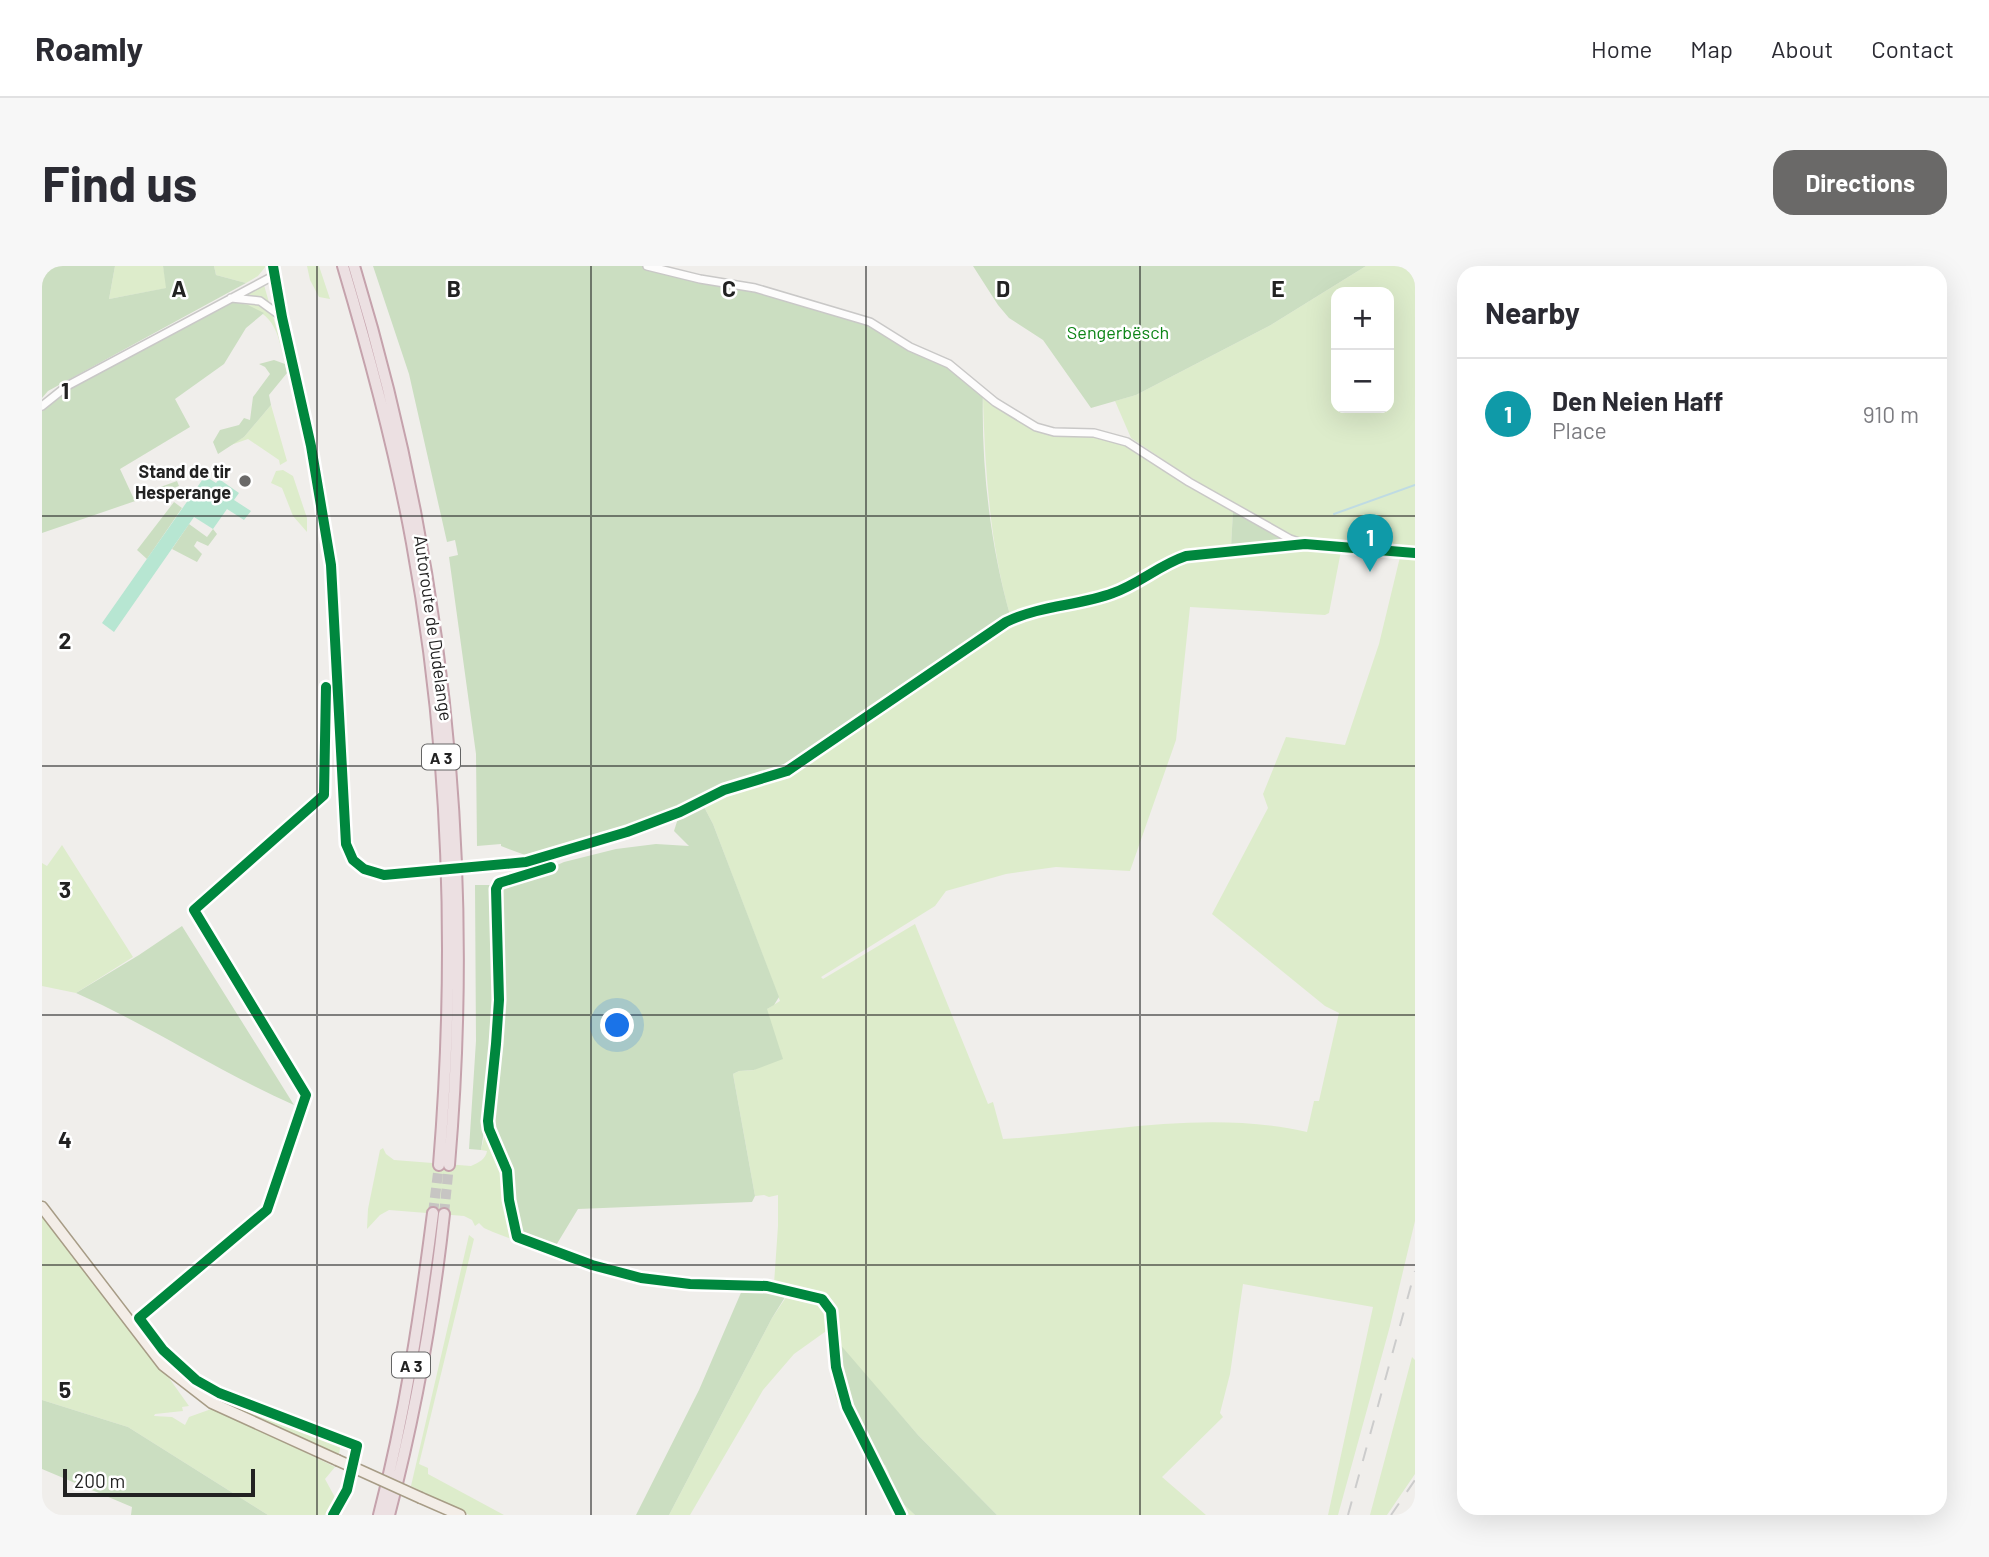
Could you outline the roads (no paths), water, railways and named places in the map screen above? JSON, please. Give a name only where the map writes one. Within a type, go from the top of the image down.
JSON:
[{"type":"highway","name":"Autoroute de Dudelange","points":[[343,266],[383,407],[401,486],[423,607],[437,717],[445,816],[449,946],[444,1165],[456,1056],[459,934],[449,735],[418,519],[390,392],[354,266]]},
{"type":"highway","name":"A 3","points":[[379,1515],[401,1419],[438,1213],[424,1350],[389,1515]]},
{"type":"main road","points":[[42,1207],[163,1365],[212,1403],[460,1515]]},
{"type":"street","points":[[273,266],[295,369]]},
{"type":"street","points":[[647,266],[700,279],[755,288],[870,322],[910,347],[949,364],[995,402],[1036,427],[1054,432],[1094,433],[1127,442],[1189,482],[1305,544],[1415,552]]},
{"type":"street","points":[[42,405],[67,386],[275,275]]},
{"type":"street","points":[[230,298],[260,301],[282,317]]},
{"type":"waterway","points":[[1334,514],[1415,485]]},
{"type":"tunnel","points":[[433,1213],[439,1165]]},
{"type":"tunnel","points":[[444,1214],[449,1165]]},
{"type":"railway","points":[[1348,1515],[1415,1271]]},
{"type":"railway","points":[[1391,1515],[1415,1480]]},
{"type":"place","name":"Stand de tir Hesperange","points":[[245,481]]},
{"type":"place","name":"Den Neien Haff","points":[[1370,572]]},
{"type":"park label","name":"Sengerbësch","points":[[1118,332]]}]
